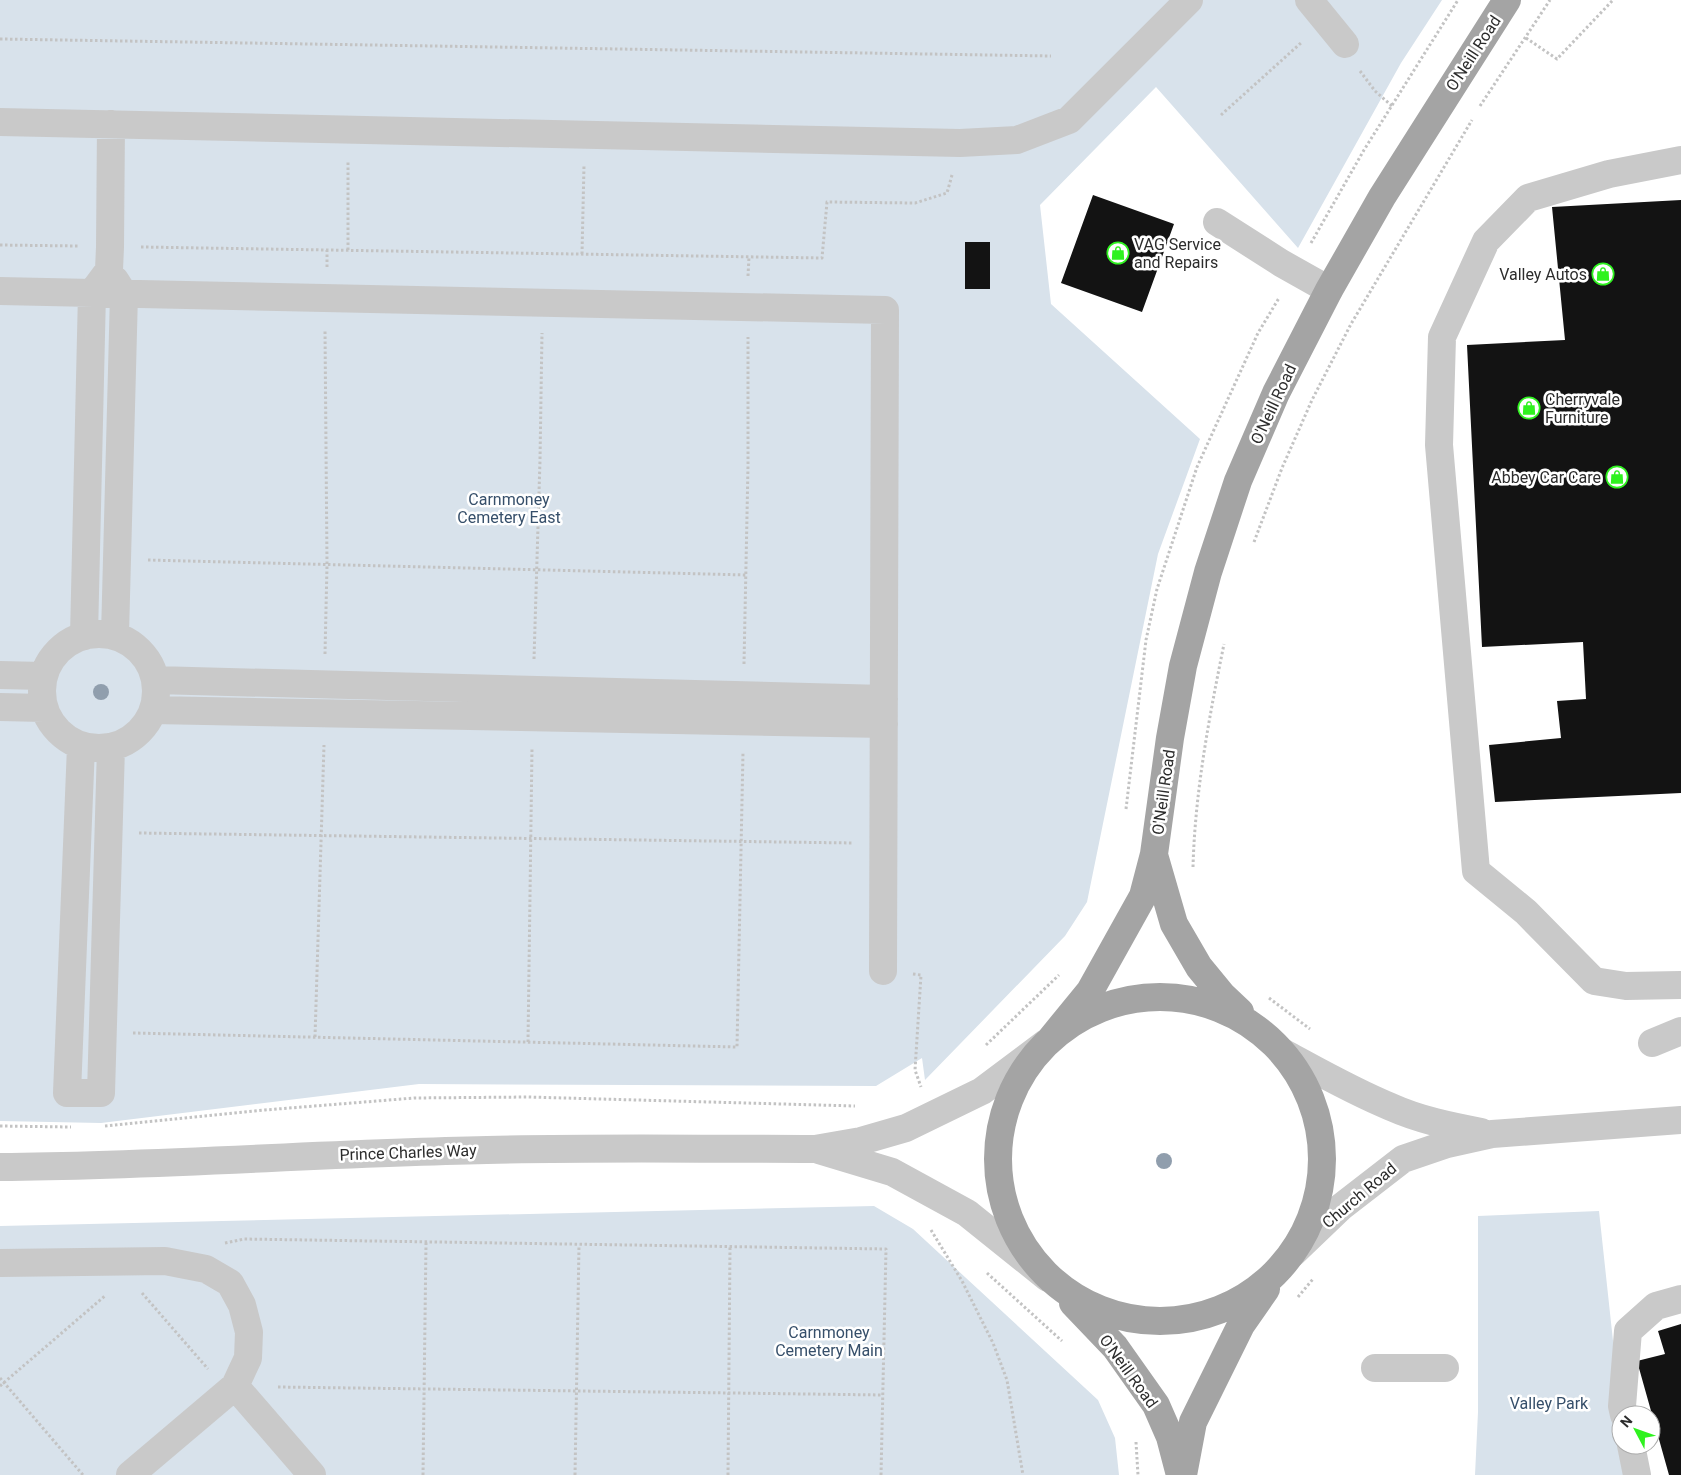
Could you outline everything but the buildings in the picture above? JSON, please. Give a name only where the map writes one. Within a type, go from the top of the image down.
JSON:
[{"type":"main road","name":"O'Neill Road","points":[[1048,1041],[1090,991],[1143,896],[1154,854],[1170,738],[1184,666],[1208,572],[1238,480],[1276,393],[1329,290],[1382,197],[1507,0]]},
{"type":"main road","name":"O'Neill Road","points":[[1154,854],[1174,924],[1199,967],[1222,995],[1284,1053],[1304,1082],[1317,1116],[1323,1151],[1320,1187],[1310,1222],[1241,1325],[1193,1422],[1182,1475]]},
{"type":"main road","points":[[1252,1024],[1220,1007],[1185,998],[1148,997],[1113,1003],[1079,1018],[1048,1041],[1022,1072],[1006,1106],[998,1142],[998,1180],[1007,1216],[1024,1250],[1051,1281],[1082,1302],[1115,1316],[1150,1322],[1186,1320],[1220,1311],[1251,1294],[1285,1262]]},
{"type":"main road","name":"O'Neill Road","points":[[1051,1281],[1115,1347],[1156,1405],[1170,1437],[1182,1475]]},
{"type":"street","points":[[0,122],[960,143],[1017,140],[1069,120],[1189,0]]},
{"type":"street","points":[[1317,10],[1345,44]]},
{"type":"street","points":[[111,124],[109,258],[124,294],[115,635]]},
{"type":"street","points":[[1681,160],[1609,174],[1528,198],[1486,241],[1442,337],[1439,445],[1476,871],[1526,912],[1594,981],[1626,986],[1681,985]]},
{"type":"street","points":[[1217,222],[1281,264],[1329,290]]},
{"type":"street","points":[[84,636],[92,293],[109,258]]},
{"type":"street","points":[[0,291],[885,310],[883,971]]},
{"type":"street","points":[[97,633],[115,635],[132,643],[145,655],[154,671],[157,689],[153,710],[147,724],[134,737],[117,745],[99,748],[81,746],[65,737],[52,724],[44,708],[43,676],[51,660],[63,646],[84,636],[97,633]]},
{"type":"street","points":[[0,675],[43,676]]},
{"type":"street","points":[[156,680],[744,695],[884,711]]},
{"type":"street","points":[[0,707],[44,708]]},
{"type":"street","points":[[153,710],[744,722],[884,711]]},
{"type":"street","points":[[81,746],[67,1093],[101,1093],[111,746]]},
{"type":"street","points":[[1652,1043],[1681,1031]]},
{"type":"street","name":"Prince Charles Way","points":[[0,1167],[488,1150],[815,1149],[861,1141],[906,1128],[982,1091],[1048,1041]]},
{"type":"street","name":"Church Road","points":[[1284,1053],[1392,1108],[1442,1124],[1492,1134]]},
{"type":"street","name":"Church Road","points":[[1285,1262],[1341,1207],[1403,1159],[1447,1144],[1492,1134],[1681,1120]]},
{"type":"street","name":"Prince Charles Way","points":[[815,1149],[892,1172],[967,1213],[1051,1281]]},
{"type":"street","points":[[0,1263],[121,1269],[164,1261],[206,1269],[230,1283],[242,1305],[249,1332],[248,1358],[232,1389],[130,1475]]},
{"type":"street","points":[[1622,1405],[1628,1331],[1656,1306],[1681,1299]]},
{"type":"street","points":[[1375,1368],[1444,1368]]},
{"type":"street","points":[[232,1389],[312,1475]]},
{"type":"street","points":[[1633,1455],[1637,1475]]},
{"type":"path","points":[[1479,107],[1550,0]]},
{"type":"path","points":[[1526,38],[1557,59],[1613,0]]},
{"type":"path","points":[[1220,115],[1317,10]]},
{"type":"path","points":[[0,39],[1051,56]]},
{"type":"path","points":[[1345,44],[1375,91],[1392,106]]},
{"type":"path","points":[[1253,546],[1282,468],[1312,400],[1350,324],[1475,115]]},
{"type":"path","points":[[348,250],[349,129]]},
{"type":"path","points":[[582,254],[584,135]]},
{"type":"path","points":[[0,245],[109,258],[348,250],[822,258],[827,202],[914,203],[947,193],[960,143]]},
{"type":"path","points":[[324,684],[327,565],[325,298],[327,250]]},
{"type":"path","points":[[744,695],[748,466],[748,307]]},
{"type":"path","points":[[117,559],[746,575]]},
{"type":"path","points":[[1192,876],[1194,833],[1205,739],[1227,635]]},
{"type":"path","points":[[315,1037],[324,713]]},
{"type":"path","points":[[102,1032],[737,1047],[744,722]]},
{"type":"path","points":[[1125,816],[1127,791]]},
{"type":"path","points":[[109,832],[884,843]]},
{"type":"path","points":[[883,971],[921,975],[915,1070],[924,1092]]},
{"type":"path","points":[[982,1049],[1061,973]]},
{"type":"path","points":[[1263,994],[1317,1034]]},
{"type":"path","points":[[102,1126],[119,1126],[265,1110],[414,1098],[528,1097],[855,1106]]},
{"type":"path","points":[[0,1126],[75,1127]]},
{"type":"path","points":[[926,1222],[962,1281],[993,1344],[1007,1380],[1023,1475]]},
{"type":"path","points":[[219,1244],[244,1239],[886,1249],[881,1475]]},
{"type":"path","points":[[423,1475],[426,1242]]},
{"type":"path","points":[[575,1475],[579,1245]]},
{"type":"path","points":[[728,1475],[730,1247]]},
{"type":"path","points":[[0,1386],[121,1269],[232,1389],[424,1389],[883,1395]]},
{"type":"path","points":[[986,1272],[1064,1344]]},
{"type":"path","points":[[1292,1304],[1317,1274]]},
{"type":"path","points":[[0,1378],[83,1475]]},
{"type":"path","points":[[1136,1441],[1138,1475]]},
{"type":"green space","name":"Carnmoney Cemetery East","points":[[0,0],[1442,0],[1401,63],[1298,248],[1156,87],[1040,205],[1051,304],[1200,439],[1158,554],[1087,902],[1065,936],[925,1080],[922,1058],[876,1086],[419,1084],[101,1123],[0,1121]]},
{"type":"green space","name":"Carnmoney Cemetery Main","points":[[874,1206],[913,1229],[1098,1400],[1115,1438],[1119,1475],[0,1475],[0,1226]]},
{"type":"green space","name":"Valley Park","points":[[1599,1211],[1620,1405],[1611,1405],[1611,1455],[1623,1455],[1628,1475],[1475,1475],[1478,1412],[1478,1216]]},
{"type":"place","name":"VAG Service and Repairs","points":[[1118,253]]},
{"type":"place","name":"Valley Autos","points":[[1603,274]]},
{"type":"place","name":"Cherryvale Furniture","points":[[1529,408]]},
{"type":"place","name":"Abbey Car Care","points":[[1617,477]]}]
